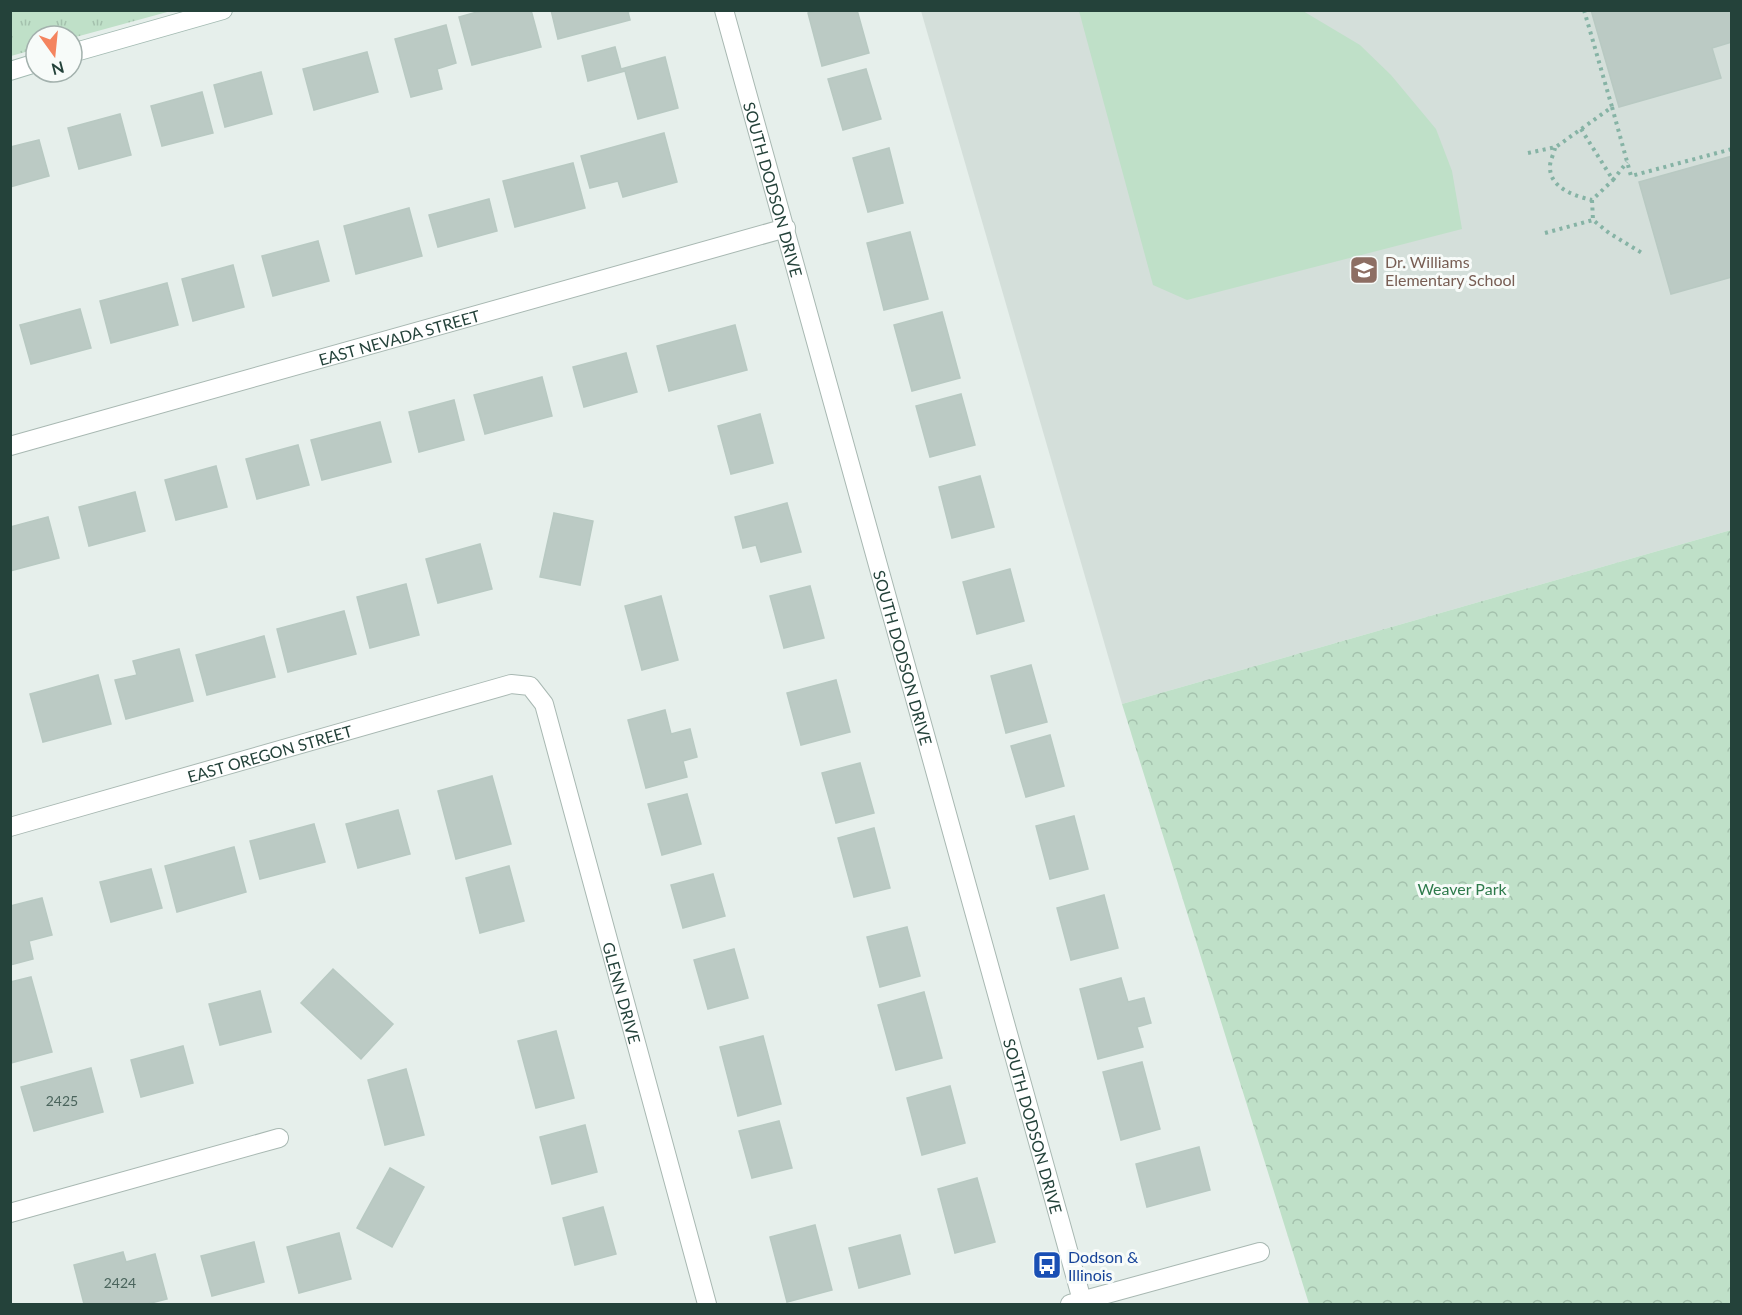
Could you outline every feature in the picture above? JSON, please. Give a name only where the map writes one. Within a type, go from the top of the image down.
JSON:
[{"type":"street","points":[[84,50],[223,10]]},
{"type":"street","name":"SOUTH DODSON DRIVE","points":[[724,10],[786,228],[1078,1303]]},
{"type":"street","name":"EAST NEVADA STREET","points":[[10,446],[786,228]]},
{"type":"street","name":"EAST OREGON STREET","points":[[10,827],[511,684],[530,686]]},
{"type":"street","name":"GLENN DRIVE","points":[[530,686],[544,704],[707,1305]]},
{"type":"street","points":[[10,1213],[279,1138]]},
{"type":"street","points":[[1078,1303],[1260,1252]]},
{"type":"path","points":[[1584,10],[1631,176],[1731,149]]},
{"type":"path","points":[[1528,153],[1556,147],[1612,107]]},
{"type":"path","points":[[1581,129],[1613,180]]},
{"type":"path","points":[[1556,147],[1549,168],[1556,184],[1574,196],[1592,200]]},
{"type":"path","points":[[1627,162],[1613,180],[1592,200],[1593,220],[1609,233],[1642,253]]},
{"type":"path","points":[[1545,233],[1593,220]]},
{"type":"shaded area","name":"Dr. Williams Elementary School","points":[[921,11],[1731,11],[1731,530],[1122,704]]},
{"type":"green space","points":[[11,10],[171,10],[84,35],[84,24],[24,24],[24,52],[11,56]]},
{"type":"green space","points":[[1079,11],[1303,11],[1360,45],[1391,75],[1436,129],[1452,171],[1462,229],[1187,300],[1153,285]]},
{"type":"green space","name":"Weaver Park","points":[[1731,530],[1731,1304],[1309,1304],[1122,704]]},
{"type":"building","points":[[484,10],[531,10],[541,47],[472,65],[459,17]]},
{"type":"building","points":[[551,10],[634,10],[628,12],[630,20],[558,39]]},
{"type":"building","points":[[819,10],[857,10],[869,53],[822,66],[808,13]]},
{"type":"building","points":[[1591,10],[1732,10],[1732,42],[1712,48],[1721,78],[1619,107]]},
{"type":"building","points":[[446,25],[456,63],[437,69],[442,89],[411,97],[395,39]]},
{"type":"building","points":[[615,47],[621,69],[665,57],[678,108],[638,119],[625,71],[588,81],[582,56]]},
{"type":"building","points":[[367,52],[378,92],[314,110],[303,69]]},
{"type":"building","points":[[866,69],[881,119],[843,130],[828,79]]},
{"type":"building","points":[[261,72],[272,114],[225,127],[214,85]]},
{"type":"building","points":[[202,92],[213,133],[162,146],[151,106]]},
{"type":"building","points":[[120,114],[131,155],[79,169],[68,128]]},
{"type":"building","points":[[664,133],[677,182],[623,197],[618,181],[590,188],[581,156]]},
{"type":"building","points":[[39,140],[49,176],[10,187],[10,147]]},
{"type":"building","points":[[889,148],[903,203],[868,212],[853,158]]},
{"type":"building","points":[[1732,156],[1732,277],[1671,294],[1639,182]]},
{"type":"building","points":[[573,163],[585,208],[515,227],[503,181]]},
{"type":"building","points":[[489,199],[497,231],[438,247],[429,215]]},
{"type":"building","points":[[409,208],[422,256],[356,274],[344,226]]},
{"type":"building","points":[[910,232],[928,299],[884,310],[867,243]]},
{"type":"building","points":[[318,241],[329,281],[273,296],[262,256]]},
{"type":"building","points":[[233,265],[244,307],[193,321],[182,279]]},
{"type":"building","points":[[167,283],[178,325],[111,343],[100,301]]},
{"type":"building","points":[[80,309],[91,348],[31,364],[20,325]]},
{"type":"building","points":[[942,312],[960,378],[912,391],[894,325]]},
{"type":"building","points":[[735,325],[747,370],[669,391],[657,346]]},
{"type":"building","points":[[626,353],[637,392],[584,407],[573,367]]},
{"type":"building","points":[[542,377],[552,416],[485,434],[474,395]]},
{"type":"building","points":[[961,394],[975,445],[930,457],[916,406]]},
{"type":"building","points":[[454,400],[464,440],[419,452],[409,412]]},
{"type":"building","points":[[760,414],[773,463],[731,474],[718,426]]},
{"type":"building","points":[[380,422],[391,462],[322,480],[311,440]]},
{"type":"building","points":[[298,445],[309,485],[257,499],[246,459]]},
{"type":"building","points":[[216,466],[227,507],[176,520],[165,480]]},
{"type":"building","points":[[980,476],[994,527],[952,538],[939,487]]},
{"type":"building","points":[[135,492],[145,531],[89,546],[79,507]]},
{"type":"building","points":[[787,503],[801,552],[761,562],[756,545],[743,548],[735,517]]},
{"type":"building","points":[[554,513],[593,521],[580,585],[540,577]]},
{"type":"building","points":[[48,517],[59,558],[10,571],[10,527]]},
{"type":"building","points":[[480,544],[492,589],[438,603],[426,559]]},
{"type":"building","points":[[1010,569],[1024,621],[977,634],[963,582]]},
{"type":"building","points":[[406,584],[419,635],[370,648],[357,597]]},
{"type":"building","points":[[810,586],[824,638],[784,648],[770,596]]},
{"type":"building","points":[[661,596],[678,660],[642,670],[625,606]]},
{"type":"building","points":[[344,611],[356,654],[288,672],[277,629]]},
{"type":"building","points":[[264,636],[275,677],[207,695],[196,655]]},
{"type":"building","points":[[179,649],[193,701],[126,719],[115,680],[137,675],[133,661]]},
{"type":"building","points":[[1031,665],[1047,722],[1006,733],[991,676]]},
{"type":"building","points":[[98,675],[111,724],[43,742],[30,694]]},
{"type":"building","points":[[836,680],[850,732],[801,745],[787,693]]},
{"type":"building","points":[[665,710],[671,734],[690,729],[697,757],[683,761],[687,777],[646,788],[628,720]]},
{"type":"building","points":[[1050,735],[1064,786],[1026,797],[1011,746]]},
{"type":"building","points":[[860,763],[874,813],[836,823],[822,773]]},
{"type":"building","points":[[492,776],[511,844],[456,859],[438,791]]},
{"type":"building","points":[[687,794],[701,844],[662,855],[648,804]]},
{"type":"building","points":[[398,810],[410,854],[358,868],[346,824]]},
{"type":"building","points":[[1074,816],[1088,869],[1050,879],[1036,826]]},
{"type":"building","points":[[314,824],[325,862],[260,879],[250,841]]},
{"type":"building","points":[[874,828],[890,888],[854,897],[838,838]]},
{"type":"building","points":[[234,847],[246,892],[177,912],[165,866]]},
{"type":"building","points":[[509,866],[524,921],[480,933],[466,878]]},
{"type":"building","points":[[151,869],[162,908],[111,922],[100,882]]},
{"type":"building","points":[[713,874],[725,916],[683,928],[671,885]]},
{"type":"building","points":[[1104,895],[1118,948],[1071,960],[1057,908]]},
{"type":"building","points":[[42,898],[52,935],[29,941],[33,959],[10,965],[10,906]]},
{"type":"building","points":[[907,927],[920,976],[880,987],[867,937]]},
{"type":"building","points":[[734,949],[748,998],[708,1009],[694,960]]},
{"type":"building","points":[[333,969],[393,1024],[361,1059],[301,1003]]},
{"type":"building","points":[[31,977],[52,1052],[11,1063],[10,982]]},
{"type":"building","points":[[1121,978],[1128,1002],[1144,998],[1151,1023],[1137,1027],[1143,1047],[1098,1059],[1080,989]]},
{"type":"building","points":[[260,991],[271,1032],[220,1045],[209,1004]]},
{"type":"building","points":[[924,992],[942,1058],[896,1070],[878,1005]]},
{"type":"building","points":[[556,1031],[574,1098],[536,1108],[518,1041]]},
{"type":"building","points":[[763,1036],[781,1104],[738,1116],[720,1047]]},
{"type":"building","points":[[183,1046],[193,1083],[141,1097],[131,1060]]},
{"type":"building","points":[[1142,1062],[1160,1129],[1121,1140],[1103,1072]]},
{"type":"building","points":[[91,1068],[103,1112],[34,1131],[21,1087]]},
{"type":"building","points":[[406,1069],[424,1135],[385,1145],[368,1080]]},
{"type":"building","points":[[950,1086],[965,1143],[922,1155],[907,1098]]},
{"type":"building","points":[[779,1121],[792,1168],[752,1178],[739,1131]]},
{"type":"building","points":[[585,1125],[597,1172],[552,1184],[540,1137]]},
{"type":"building","points":[[1199,1147],[1210,1190],[1147,1207],[1136,1164]]},
{"type":"building","points":[[390,1168],[424,1187],[392,1247],[357,1228]]},
{"type":"building","points":[[977,1178],[995,1242],[955,1253],[938,1189]]},
{"type":"building","points":[[603,1207],[616,1254],[575,1265],[563,1218]]},
{"type":"building","points":[[815,1225],[832,1290],[787,1302],[770,1237]]},
{"type":"building","points":[[339,1233],[351,1279],[299,1293],[287,1247]]},
{"type":"building","points":[[900,1235],[910,1274],[859,1288],[849,1248]]},
{"type":"building","points":[[254,1242],[264,1282],[212,1296],[201,1256]]},
{"type":"building","points":[[123,1252],[126,1262],[155,1254],[167,1299],[147,1304],[84,1304],[74,1265]]},
{"type":"place","name":"Dr. Williams Elementary School","points":[[1364,270]]},
{"type":"place","name":"Dodson & Illinois","points":[[1047,1265]]}]
